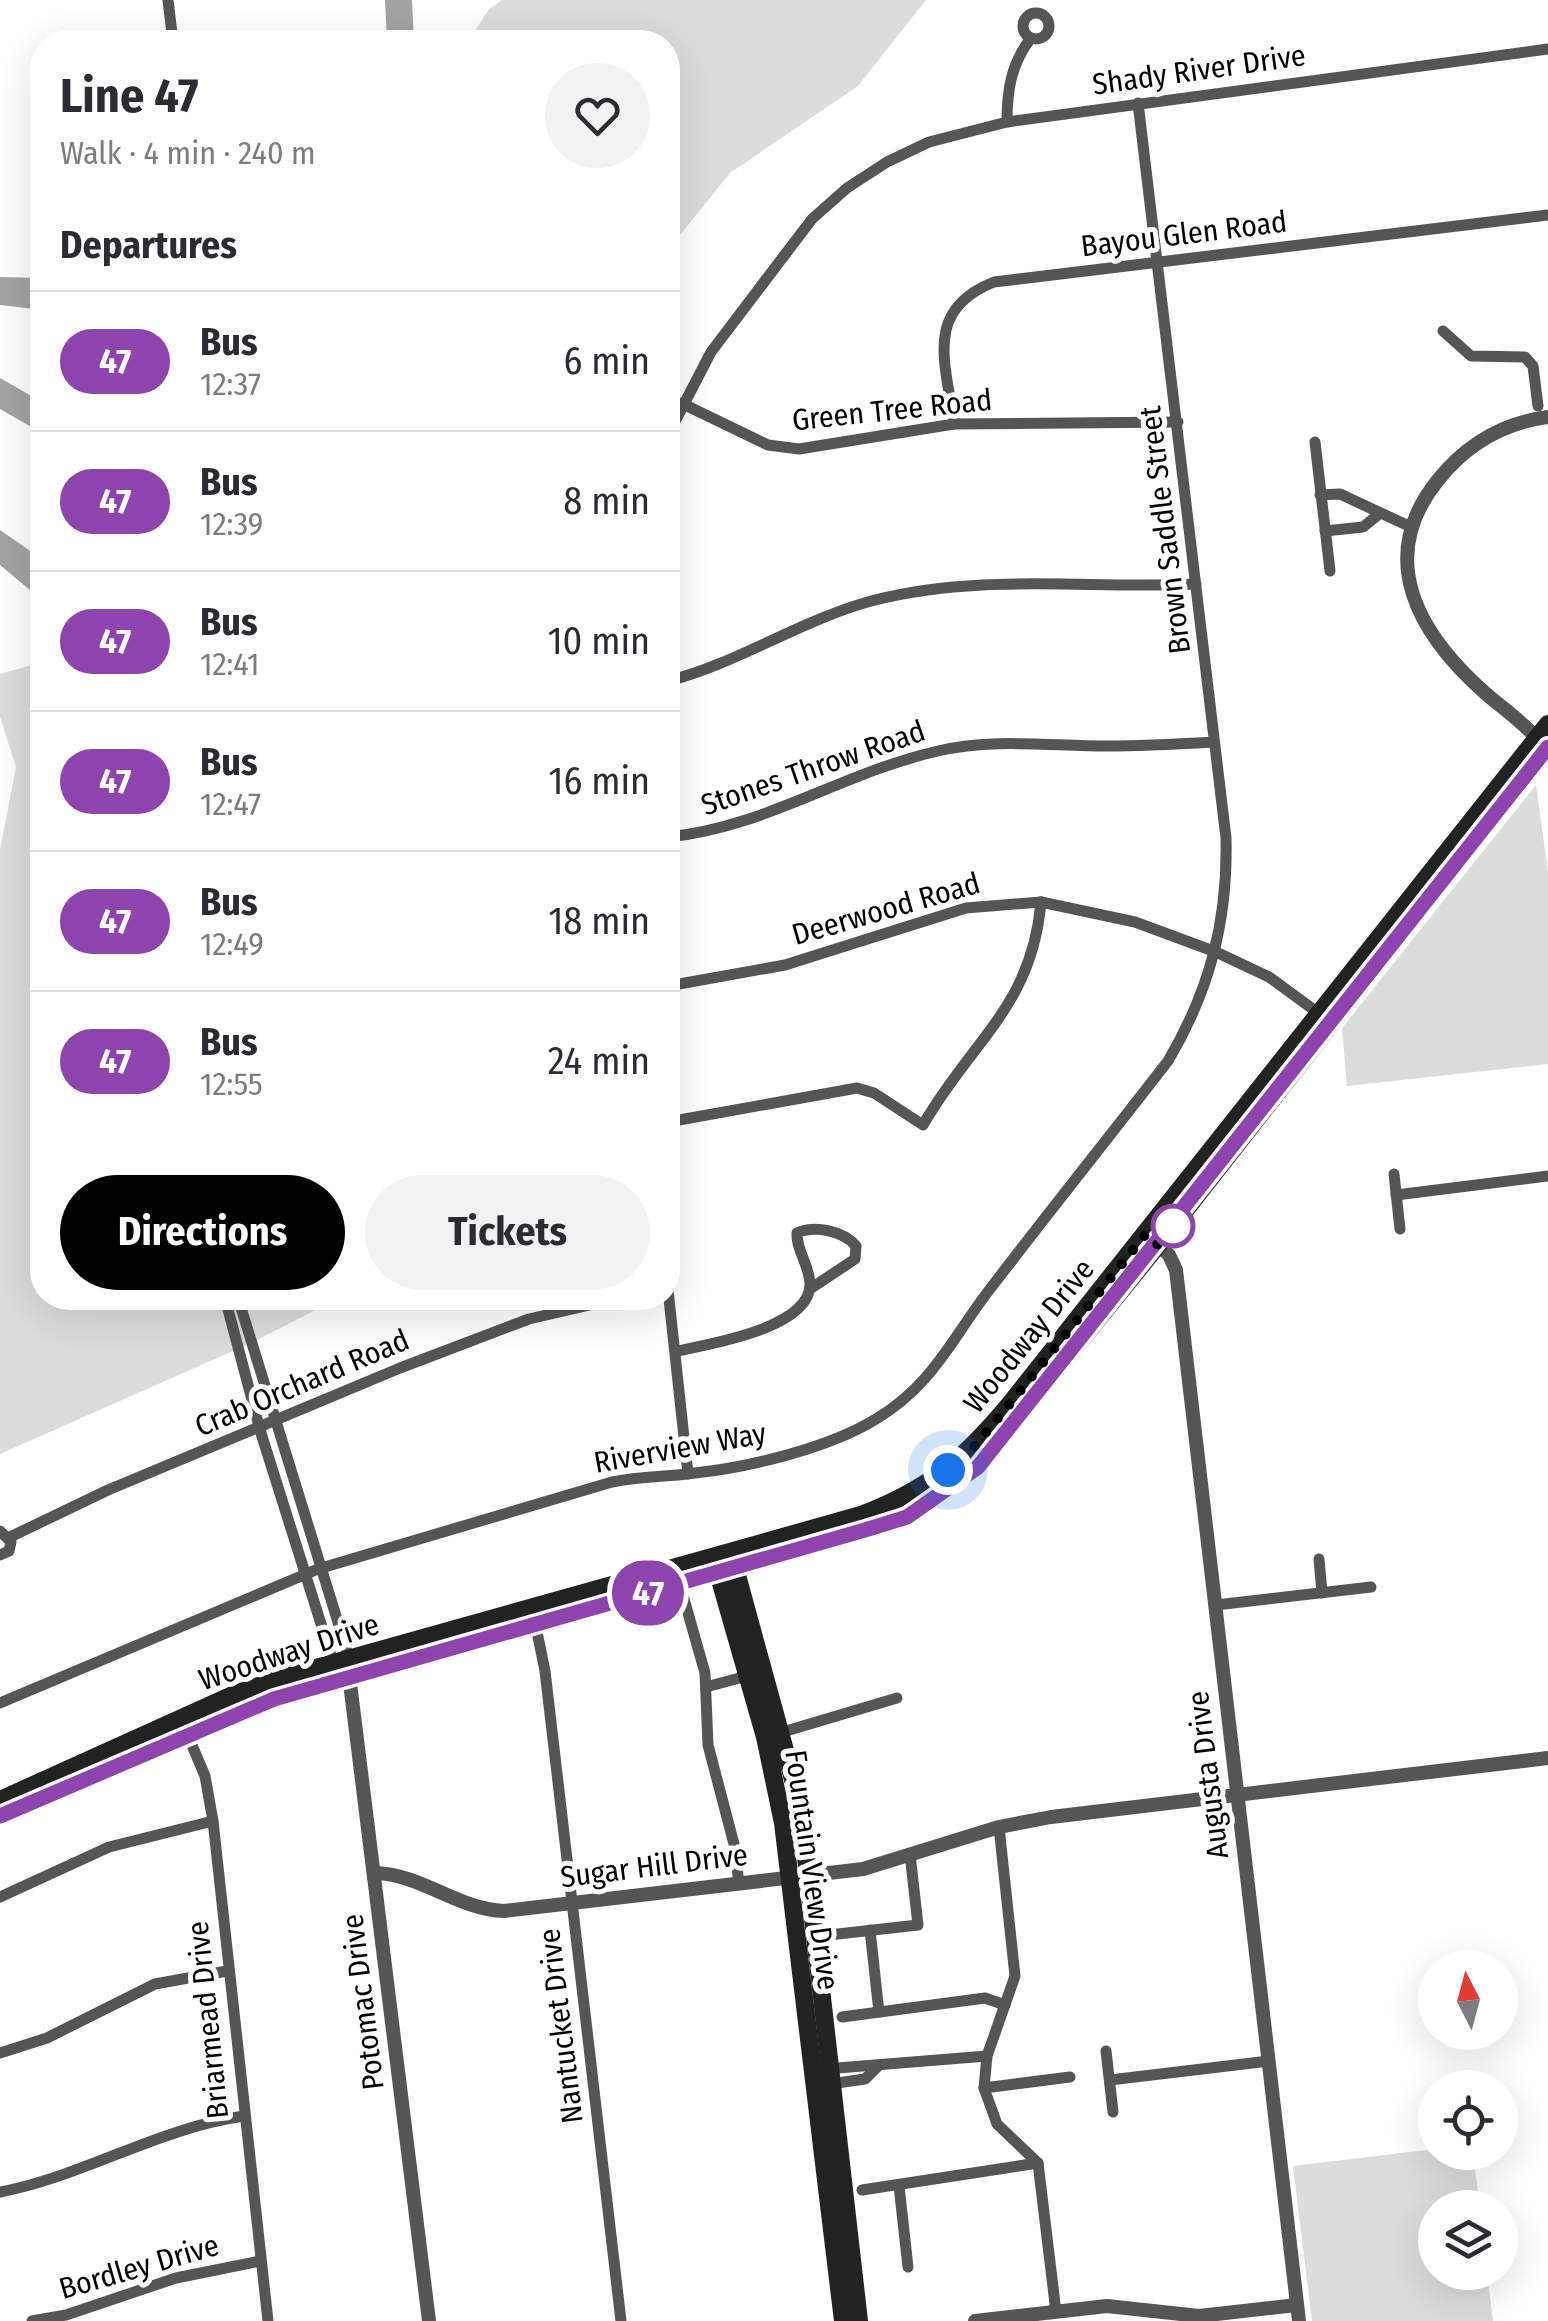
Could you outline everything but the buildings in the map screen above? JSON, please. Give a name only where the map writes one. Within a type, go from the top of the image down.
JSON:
[{"type":"main road","name":"Woodway Drive","points":[[0,1816],[184,1727],[235,1694],[341,1660],[533,1616],[726,1565],[863,1522],[928,1485],[967,1455],[1062,1353],[1546,742]]},
{"type":"main road","name":"Fountain View Drive","points":[[726,1565],[747,1676],[774,1734]]},
{"type":"main road","name":"Fountain View Drive","points":[[726,1565],[774,1734],[799,1876],[859,2321]]},
{"type":"main road","name":"Woodway Drive","points":[[0,1800],[184,1727],[533,1616]]},
{"type":"main road","name":"Fountain View Drive","points":[[824,2076],[842,2321]]},
{"type":"street","points":[[168,0],[172,30]]},
{"type":"street","points":[[1006,122],[1013,69],[1031,38]]},
{"type":"street","name":"Shady River Drive","points":[[680,402],[711,352],[812,219],[866,176],[929,142],[1006,122],[1138,102],[1548,49]]},
{"type":"street","name":"Brown Saddle Street","points":[[1138,102],[1178,422],[1227,877],[1216,952]]},
{"type":"street","name":"Bayou Glen Road","points":[[954,424],[943,341],[953,306],[964,296],[994,282],[1548,215]]},
{"type":"street","points":[[1443,331],[1470,356],[1525,357],[1533,366],[1542,414],[1474,443],[1428,492],[1410,527],[1408,578],[1424,621],[1462,671],[1546,742]]},
{"type":"street","name":"Green Tree Road","points":[[680,402],[768,445],[798,449],[954,424],[1178,422]]},
{"type":"street","points":[[1315,442],[1330,571]]},
{"type":"street","points":[[1320,495],[1340,494],[1378,516],[1410,527]]},
{"type":"street","points":[[1325,532],[1363,526],[1378,516]]},
{"type":"street","points":[[680,676],[826,615],[940,586],[1017,580],[1139,586],[1196,584]]},
{"type":"street","name":"Stones Throw Road","points":[[680,835],[743,823],[876,769],[940,750],[1028,741],[1106,746],[1214,742]]},
{"type":"street","points":[[680,1120],[857,1088],[874,1093],[923,1125],[941,1094],[1016,996],[1034,952],[1041,902]]},
{"type":"street","name":"Deerwood Road","points":[[680,984],[785,965],[966,908],[1041,902],[1134,922],[1216,952],[1269,977],[1324,1019]]},
{"type":"street","name":"Riverview Way","points":[[0,1703],[318,1569],[612,1482],[647,1474],[688,1474],[774,1458],[876,1420],[924,1382],[953,1347],[980,1302],[1168,1061],[1188,1027],[1216,952]]},
{"type":"street","points":[[1394,1174],[1400,1229]]},
{"type":"street","points":[[1396,1195],[1548,1176]]},
{"type":"street","points":[[677,1351],[727,1340],[788,1317],[806,1301],[810,1289],[797,1232],[813,1230],[848,1237],[856,1246],[855,1259],[810,1289]]},
{"type":"street","name":"Augusta Drive","points":[[1152,1240],[1176,1270],[1298,2313]]},
{"type":"street","name":"Potomac Drive","points":[[228,1310],[305,1574],[341,1660]]},
{"type":"street","name":"Potomac Drive","points":[[241,1310],[318,1569],[359,1734],[429,2321]]},
{"type":"street","name":"Crab Orchard Road","points":[[0,1555],[8,1552],[5,1534],[400,1368],[529,1319],[568,1310]]},
{"type":"street","points":[[671,1310],[688,1474]]},
{"type":"street","points":[[1319,1560],[1322,1593]]},
{"type":"street","points":[[1216,1605],[1372,1587]]},
{"type":"street","points":[[684,1599],[706,1686],[708,1745],[734,1844],[739,1884]]},
{"type":"street","name":"Nantucket Drive","points":[[533,1616],[545,1671],[622,2321]]},
{"type":"street","points":[[706,1686],[747,1676]]},
{"type":"street","points":[[774,1734],[897,1698]]},
{"type":"street","name":"Briarmead Drive","points":[[184,1727],[205,1776],[213,1821],[268,2321]]},
{"type":"street","name":"Sugar Hill Drive","points":[[376,1874],[410,1877],[486,1910],[572,1904],[864,1868],[1000,1827],[1548,1758]]},
{"type":"street","points":[[0,1897],[109,1846],[213,1821]]},
{"type":"street","points":[[1000,1827],[1015,1976],[987,2056],[984,2088],[998,2124],[1038,2163],[1056,2312]]},
{"type":"street","points":[[830,1935],[918,1925],[910,1854]]},
{"type":"street","points":[[870,1930],[879,2012]]},
{"type":"street","points":[[0,2053],[48,2038],[155,1984],[227,1971]]},
{"type":"street","points":[[842,2016],[985,1998],[1005,2005]]},
{"type":"street","points":[[1106,2051],[1113,2112]]},
{"type":"street","points":[[824,2076],[865,2078],[878,2065],[987,2056]]},
{"type":"street","points":[[1110,2080],[1269,2061]]},
{"type":"street","points":[[984,2088],[1070,2078]]},
{"type":"street","points":[[0,2192],[44,2180],[165,2133],[244,2116]]},
{"type":"street","points":[[862,2190],[934,2182],[951,2173],[1038,2163]]},
{"type":"street","points":[[899,2186],[908,2267]]},
{"type":"street","name":"Bordley Drive","points":[[32,2321],[66,2315],[176,2278],[260,2262]]},
{"type":"street","points":[[976,2321],[1122,2306],[1200,2316],[1298,2313]]},
{"type":"shaded area","points":[[385,0],[412,0],[413,30],[386,30]]},
{"type":"shaded area","points":[[502,0],[926,0],[858,86],[730,173],[680,235],[680,30],[476,30],[489,9]]},
{"type":"shaded area","points":[[0,277],[30,278],[30,309],[0,305]]},
{"type":"shaded area","points":[[0,378],[30,395],[30,426],[0,409]]},
{"type":"shaded area","points":[[0,530],[30,551],[30,590],[0,565]]},
{"type":"shaded area","points":[[30,665],[30,1310],[316,1310],[251,1343],[0,1454],[0,850],[16,767],[0,717],[0,674]]},
{"type":"shaded area","points":[[1536,785],[1548,872],[1548,1064],[1347,1086],[1342,1028]]},
{"type":"shaded area","points":[[1418,2151],[1418,2170],[1475,2170],[1478,2190],[1418,2190],[1418,2290],[1489,2290],[1493,2321],[1312,2321],[1293,2166]]},
{"type":"bus line","name":"47","points":[[0,1816],[248,1708],[865,1530],[907,1517],[937,1497],[978,1467],[1068,1359],[1548,747]]},
{"type":"route","points":[[948,1470],[967,1455],[1009,1405],[1146,1234],[1158,1245],[1173,1226]]}]
